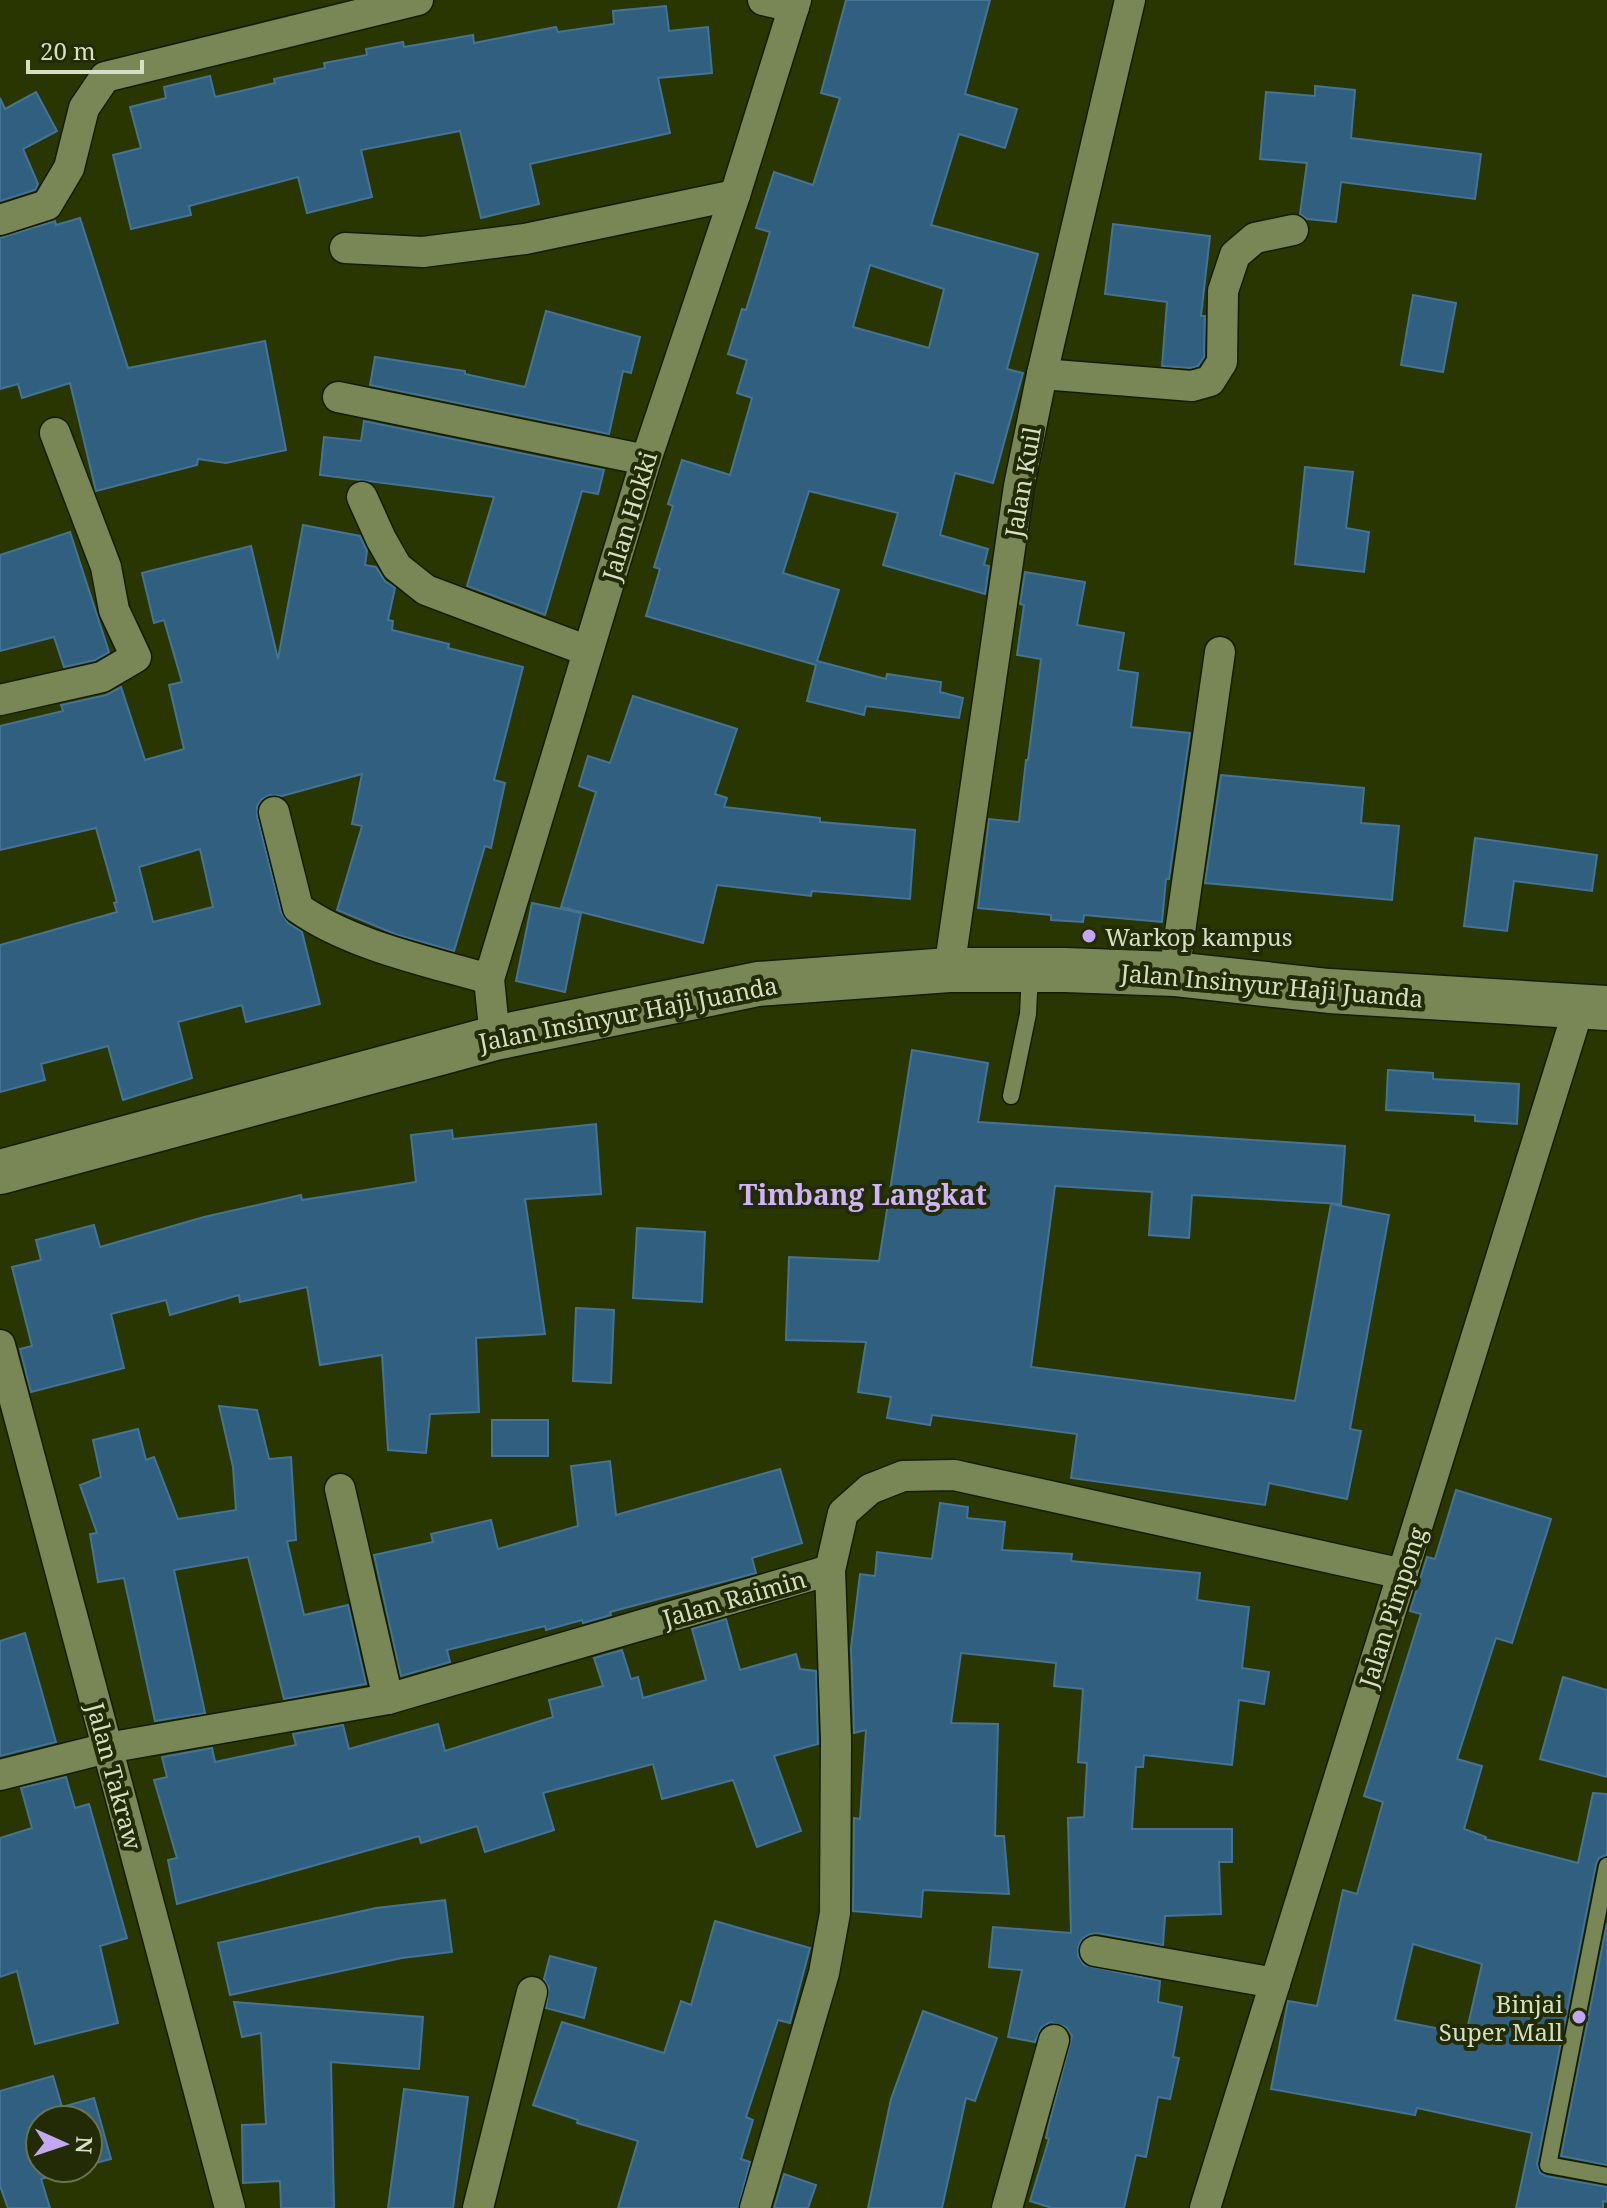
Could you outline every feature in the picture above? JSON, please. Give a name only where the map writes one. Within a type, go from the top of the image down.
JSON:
[{"type":"street","points":[[0,220],[47,205],[69,168],[84,108],[105,77],[418,0]]},
{"type":"street","points":[[763,0],[795,4]]},
{"type":"street","name":"Jalan Kuil","points":[[949,970],[1019,486],[1042,374],[1130,0]]},
{"type":"street","name":"Jalan Hokki","points":[[495,1038],[489,979],[646,460],[795,4]]},
{"type":"street","points":[[345,248],[423,252],[525,239],[735,195]]},
{"type":"street","points":[[1042,374],[1192,386],[1210,381],[1222,362],[1223,291],[1235,255],[1255,238],[1293,230]]},
{"type":"street","points":[[338,397],[646,460]]},
{"type":"street","points":[[0,700],[102,677],[136,657],[114,610],[106,567],[55,433]]},
{"type":"street","points":[[362,497],[397,567],[426,590],[588,651]]},
{"type":"street","points":[[1174,974],[1220,652]]},
{"type":"street","points":[[274,812],[298,908],[320,923],[362,940],[489,979]]},
{"type":"street","name":"Jalan Insinyur Haji Juanda","points":[[0,1172],[495,1038],[758,984],[949,970],[1174,974],[1329,991],[1593,1007]]},
{"type":"street","name":"Jalan Pimpong","points":[[1205,2208],[1403,1574],[1593,1007]]},
{"type":"street","name":"Jalan Takraw","points":[[0,1345],[230,2208]]},
{"type":"street","name":"Jalan Raimin","points":[[0,1775],[107,1748],[388,1699],[830,1570],[843,1513],[870,1489],[903,1476],[954,1475],[1403,1574]]},
{"type":"street","points":[[340,1489],[388,1699]]},
{"type":"street","points":[[755,2208],[824,1973],[835,1913],[836,1739],[830,1570]]},
{"type":"street","points":[[1095,1951],[1275,1983]]},
{"type":"street","points":[[478,2208],[532,1992]]},
{"type":"street","points":[[1007,2208],[1054,2040]]},
{"type":"lane","points":[[1011,1096],[1028,1014],[1030,971]]},
{"type":"lane","points":[[1607,1866],[1548,2165],[1607,2176]]},
{"type":"building","points":[[846,0],[990,0],[965,94],[1017,109],[1005,148],[959,134],[931,225],[1038,254],[1007,369],[1023,373],[993,483],[955,473],[940,535],[988,549],[984,565],[989,566],[985,594],[883,565],[898,513],[809,491],[783,573],[839,590],[817,661],[886,679],[887,674],[941,682],[940,692],[963,698],[959,718],[866,706],[864,715],[807,701],[816,665],[646,616],[660,569],[654,567],[673,506],[668,504],[682,460],[730,475],[752,398],[737,393],[747,360],[728,354],[742,309],[746,310],[770,232],[756,228],[774,172],[813,185],[840,98],[821,93]],"holes":[[[870,265],[944,289],[929,348],[853,327]]]},
{"type":"building","points":[[666,6],[669,31],[708,27],[712,73],[658,78],[670,133],[530,164],[539,204],[481,218],[460,131],[361,150],[372,197],[307,213],[298,177],[189,206],[191,215],[131,229],[113,155],[141,148],[130,107],[166,98],[164,87],[210,76],[215,97],[325,68],[324,63],[367,55],[366,49],[403,42],[404,47],[473,35],[474,43],[556,27],[558,32],[614,24],[613,11]]},
{"type":"building","points":[[1315,86],[1355,90],[1351,138],[1481,154],[1475,199],[1341,182],[1336,222],[1307,219],[1300,214],[1307,163],[1260,159],[1266,92],[1315,96]]},
{"type":"building","points":[[36,92],[57,131],[23,149],[38,184],[35,190],[0,201],[0,98],[5,109]]},
{"type":"building","points":[[80,218],[128,368],[265,341],[286,450],[226,463],[198,459],[197,465],[96,491],[70,383],[22,398],[18,384],[0,389],[0,238],[55,221],[56,225]]},
{"type":"building","points":[[1113,224],[1210,236],[1201,316],[1205,316],[1204,357],[1198,366],[1162,366],[1167,302],[1105,294]]},
{"type":"building","points":[[1413,295],[1456,303],[1443,372],[1401,365]]},
{"type":"building","points":[[546,311],[640,337],[631,373],[623,371],[609,434],[370,385],[375,357],[465,371],[465,374],[525,387]]},
{"type":"building","points":[[364,421],[604,470],[598,494],[582,491],[545,615],[467,586],[494,497],[320,475],[324,437],[361,441]]},
{"type":"building","points":[[1305,467],[1353,472],[1346,528],[1369,532],[1364,572],[1295,564]]},
{"type":"building","points":[[303,525],[360,536],[367,551],[365,565],[376,567],[385,581],[395,588],[388,620],[393,621],[392,630],[523,667],[494,780],[505,783],[491,848],[485,846],[454,951],[395,934],[337,910],[362,826],[352,824],[362,774],[282,796],[269,795],[257,806],[257,816],[281,912],[288,923],[302,932],[320,1004],[246,1022],[242,1005],[178,1022],[192,1078],[123,1100],[108,1046],[41,1064],[45,1080],[0,1092],[0,945],[117,912],[114,903],[117,902],[96,828],[0,850],[0,726],[63,711],[61,705],[106,695],[121,687],[145,760],[184,749],[169,685],[182,682],[164,620],[154,623],[142,573],[251,546],[278,659]],"holes":[[[200,849],[213,907],[153,922],[139,867]]]},
{"type":"building","points":[[70,532],[109,652],[95,660],[64,667],[54,637],[0,651],[0,555]]},
{"type":"building","points":[[1025,572],[1085,582],[1077,625],[1124,633],[1118,670],[1138,673],[1131,727],[1190,733],[1162,922],[1084,915],[1083,922],[1051,920],[1051,915],[978,908],[989,819],[1019,822],[1028,760],[1041,659],[1017,655]]},
{"type":"building","points":[[633,696],[737,729],[715,794],[727,798],[724,807],[820,818],[820,822],[915,830],[910,899],[812,891],[811,896],[717,885],[703,943],[561,907],[596,792],[579,786],[588,756],[610,763]]},
{"type":"building","points":[[1221,775],[1364,788],[1361,823],[1399,826],[1392,900],[1205,883]]},
{"type":"building","points":[[1475,838],[1597,855],[1592,891],[1514,881],[1507,931],[1464,926]]},
{"type":"building","points":[[532,903],[581,913],[565,992],[516,981]]},
{"type":"building","points":[[912,1050],[988,1063],[978,1122],[1345,1146],[1341,1204],[1192,1195],[1189,1238],[1149,1235],[1152,1192],[1055,1186],[1031,1367],[1295,1401],[1331,1204],[1389,1215],[1350,1429],[1361,1431],[1347,1499],[1269,1483],[1265,1505],[1071,1478],[1077,1434],[932,1415],[930,1425],[887,1418],[891,1397],[858,1392],[866,1342],[786,1340],[789,1257],[879,1261]]},
{"type":"building","points":[[1388,1070],[1433,1073],[1433,1079],[1519,1084],[1517,1124],[1475,1121],[1475,1115],[1386,1110]]},
{"type":"building","points":[[596,1124],[601,1194],[525,1199],[545,1334],[476,1338],[479,1412],[430,1414],[426,1453],[388,1450],[382,1355],[320,1365],[307,1287],[240,1302],[239,1295],[170,1315],[166,1300],[111,1314],[124,1368],[31,1392],[20,1349],[32,1346],[12,1267],[41,1260],[36,1240],[94,1225],[100,1247],[204,1217],[301,1195],[302,1200],[416,1182],[411,1135],[452,1130],[453,1139]]},
{"type":"building","points":[[637,1228],[705,1232],[702,1302],[633,1298]]},
{"type":"building","points":[[576,1308],[614,1310],[611,1383],[573,1381]]},
{"type":"building","points":[[219,1406],[257,1410],[269,1459],[291,1457],[296,1540],[287,1541],[304,1615],[348,1605],[366,1684],[284,1699],[248,1557],[174,1570],[205,1713],[155,1721],[124,1578],[98,1582],[90,1534],[97,1533],[80,1485],[101,1477],[93,1440],[138,1429],[146,1460],[154,1457],[178,1519],[236,1510],[233,1467]]},
{"type":"building","points":[[492,1420],[548,1420],[548,1456],[492,1456]]},
{"type":"building","points":[[610,1461],[616,1515],[780,1469],[802,1543],[752,1558],[756,1573],[610,1612],[611,1615],[583,1623],[582,1620],[546,1630],[545,1626],[447,1650],[450,1662],[401,1676],[374,1555],[433,1542],[431,1534],[491,1520],[498,1549],[578,1526],[571,1466]]},
{"type":"building","points":[[1456,1490],[1551,1519],[1512,1643],[1496,1638],[1457,1759],[1482,1766],[1464,1829],[1485,1839],[1578,1863],[1593,1793],[1607,1794],[1607,1855],[1599,1858],[1596,1864],[1537,2164],[1540,2173],[1546,2176],[1607,2187],[1607,2202],[1603,2201],[1603,2208],[1516,2208],[1532,2133],[1417,2108],[1415,2115],[1271,2089],[1288,2001],[1317,2006],[1343,1890],[1357,1894],[1383,1802],[1364,1796],[1421,1614],[1410,1611],[1427,1557],[1435,1559]],"holes":[[[1413,1944],[1482,1964],[1466,2034],[1395,2020]]]},
{"type":"building","points":[[940,1503],[968,1507],[967,1518],[1005,1522],[1002,1550],[1072,1554],[1071,1561],[1200,1573],[1197,1600],[1249,1607],[1242,1668],[1269,1672],[1264,1704],[1239,1700],[1232,1765],[1144,1755],[1143,1767],[1136,1767],[1132,1829],[1232,1829],[1232,1862],[1219,1862],[1221,1914],[1165,1916],[1163,1945],[1097,1933],[1082,1939],[1078,1947],[1078,1956],[1084,1965],[1160,1981],[1158,2002],[1182,2007],[1173,2057],[1179,2058],[1170,2099],[1158,2097],[1146,2157],[1136,2155],[1124,2208],[1052,2208],[1030,2201],[1049,2139],[1046,2138],[1048,2128],[1072,2036],[1066,2027],[1050,2022],[1041,2028],[1035,2042],[1008,2037],[1022,1970],[989,1967],[993,1927],[1071,1933],[1068,1818],[1084,1817],[1087,1763],[1078,1762],[1083,1689],[1054,1686],[1056,1663],[961,1653],[951,1723],[998,1724],[995,1836],[1004,1836],[1009,1894],[923,1890],[921,1917],[853,1911],[854,1818],[860,1819],[866,1730],[854,1733],[851,1648],[860,1574],[875,1576],[877,1552],[932,1559]]},
{"type":"building","points":[[726,1619],[740,1670],[796,1654],[800,1669],[816,1671],[818,1744],[774,1756],[801,1831],[757,1847],[733,1780],[662,1799],[653,1764],[543,1793],[554,1830],[485,1852],[477,1826],[421,1843],[419,1836],[177,1904],[168,1860],[177,1858],[154,1780],[167,1777],[162,1757],[212,1748],[215,1762],[296,1745],[293,1734],[343,1725],[349,1749],[438,1724],[445,1751],[553,1717],[549,1700],[603,1686],[594,1658],[622,1650],[631,1679],[638,1677],[643,1698],[706,1680],[692,1629]]},
{"type":"building","points":[[25,1633],[56,1742],[0,1756],[0,1641]]},
{"type":"building","points":[[1563,1677],[1607,1690],[1607,1777],[1540,1759]]},
{"type":"building","points":[[66,1777],[75,1808],[89,1804],[127,1938],[100,1946],[118,2023],[35,2044],[17,1971],[0,1977],[0,1838],[32,1828],[21,1788]]},
{"type":"building","points":[[445,1900],[452,1952],[402,1958],[230,1995],[218,1943],[376,1908]]},
{"type":"building","points":[[715,1921],[810,1948],[790,2023],[778,2020],[746,2117],[753,2120],[741,2159],[750,2162],[738,2208],[618,2208],[638,2141],[577,2123],[578,2120],[533,2105],[562,2022],[664,2053],[681,2001],[691,2005]]},
{"type":"building","points":[[1607,1923],[1607,2165],[1561,2156]]},
{"type":"building","points":[[550,1956],[596,1968],[584,2018],[546,2008],[549,1988],[544,1979]]},
{"type":"building","points":[[234,2002],[423,2017],[419,2069],[331,2062],[334,2208],[281,2208],[280,2181],[243,2183],[242,2125],[266,2124],[261,2033],[242,2037]]},
{"type":"building","points":[[923,2011],[997,2038],[975,2101],[966,2098],[942,2208],[868,2208],[891,2099]]},
{"type":"building","points":[[53,2076],[61,2104],[24,2104],[24,2184],[43,2184],[50,2208],[8,2208],[0,2186],[0,2091]]},
{"type":"building","points":[[404,2089],[468,2097],[453,2208],[388,2208]]},
{"type":"building","points":[[94,2098],[96,2104],[73,2104]]},
{"type":"building","points":[[104,2134],[111,2159],[104,2161]]},
{"type":"building","points":[[784,2174],[816,2185],[808,2208],[774,2208]]},
{"type":"place","name":"Warkop kampus","points":[[1089,936]]},
{"type":"place","name":"Binjai Super Mall","points":[[1579,2017]]},
{"type":"district","name":"Timbang Langkat","points":[[863,1194]]}]
